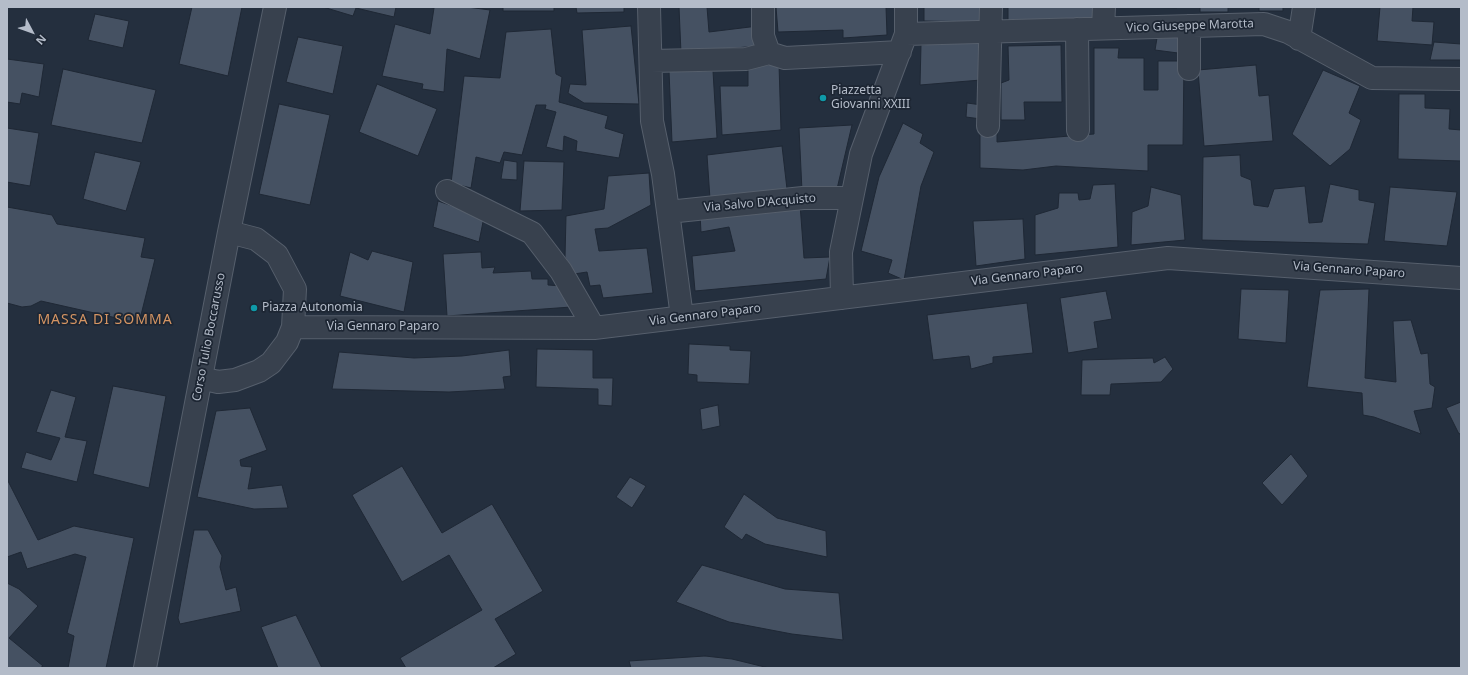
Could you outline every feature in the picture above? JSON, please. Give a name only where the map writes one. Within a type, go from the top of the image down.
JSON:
[{"type":"street","name":"Corso Tulio Boccarusso","points":[[145,668],[229,232],[275,7]]},
{"type":"street","points":[[649,7],[652,121],[663,174],[682,317]]},
{"type":"street","points":[[763,7],[763,36],[769,53]]},
{"type":"street","points":[[842,298],[841,252],[860,154],[903,43],[906,7]]},
{"type":"street","points":[[988,126],[991,7]]},
{"type":"street","points":[[1103,28],[1104,7]]},
{"type":"street","points":[[1299,39],[1304,7]]},
{"type":"street","name":"Vico Giuseppe Marotta","points":[[903,43],[990,32],[1264,24],[1299,39],[1372,78],[1461,80]]},
{"type":"street","points":[[1189,26],[1189,69]]},
{"type":"street","points":[[1077,29],[1078,130]]},
{"type":"street","points":[[651,61],[746,58],[769,53],[785,58],[903,43]]},
{"type":"street","points":[[447,191],[532,233],[561,271],[594,328]]},
{"type":"street","name":"Via Salvo D'Acquisto","points":[[668,212],[803,198],[852,198]]},
{"type":"street","points":[[201,378],[218,382],[235,380],[259,371],[271,363],[287,342],[293,327],[295,289],[277,255],[256,239],[229,232]]},
{"type":"street","name":"Via Gennaro Paparo","points":[[293,327],[594,328],[1168,258],[1461,278]]},
{"type":"building","points":[[192,7],[242,7],[228,76],[179,64]]},
{"type":"building","points":[[323,7],[396,7],[394,17],[356,8],[353,16]]},
{"type":"building","points":[[428,7],[467,7],[490,10],[480,59],[447,49],[444,92],[422,89],[423,84],[382,76],[395,24],[430,34],[434,8]]},
{"type":"building","points":[[503,7],[554,7],[554,11],[503,11]]},
{"type":"building","points":[[576,7],[624,7],[624,12],[577,13]]},
{"type":"building","points":[[679,7],[707,7],[709,32],[758,26],[757,46],[681,53]]},
{"type":"building","points":[[776,7],[886,7],[887,35],[843,38],[843,30],[778,32]]},
{"type":"building","points":[[924,7],[982,7],[981,22],[924,21]]},
{"type":"building","points":[[1008,7],[1096,7],[1095,23],[1008,23]]},
{"type":"building","points":[[1137,7],[1177,7],[1177,8]]},
{"type":"building","points":[[1200,7],[1228,7],[1228,12],[1200,12]]},
{"type":"building","points":[[1259,7],[1283,7],[1283,11],[1259,11]]},
{"type":"building","points":[[1380,7],[1413,7],[1412,21],[1434,22],[1432,45],[1377,41]]},
{"type":"building","points":[[95,14],[129,21],[123,48],[88,40]]},
{"type":"building","points":[[631,26],[639,104],[584,103],[568,93],[570,84],[586,85],[582,30]]},
{"type":"building","points":[[551,29],[556,74],[562,77],[559,102],[608,116],[605,128],[624,134],[619,158],[576,151],[577,141],[564,136],[563,151],[546,147],[556,112],[545,109],[546,105],[536,105],[522,155],[504,152],[500,163],[476,157],[471,188],[451,183],[464,76],[500,78],[506,32]]},
{"type":"building","points":[[298,37],[343,46],[333,94],[286,82]]},
{"type":"building","points":[[1180,37],[1178,53],[1155,50],[1157,38]]},
{"type":"building","points":[[982,40],[981,80],[920,85],[921,45]]},
{"type":"building","points":[[1434,42],[1461,44],[1461,60],[1430,60]]},
{"type":"building","points":[[1061,45],[1062,102],[1024,102],[1025,120],[1001,120],[1001,83],[1009,80],[1008,46]]},
{"type":"building","points":[[1094,48],[1119,48],[1118,58],[1144,58],[1144,90],[1158,90],[1158,61],[1184,61],[1183,145],[1148,145],[1148,171],[1056,166],[1023,170],[980,168],[980,133],[997,133],[997,142],[1094,134]]},
{"type":"building","points":[[7,59],[44,64],[39,97],[22,93],[20,104],[7,102]]},
{"type":"building","points":[[779,64],[781,130],[722,135],[720,86],[748,86],[748,66]]},
{"type":"building","points":[[1256,65],[1259,96],[1269,95],[1273,141],[1204,146],[1198,70]]},
{"type":"building","points":[[63,69],[156,90],[142,143],[51,125]]},
{"type":"building","points":[[1323,70],[1360,86],[1349,113],[1361,120],[1350,149],[1330,166],[1292,134]]},
{"type":"building","points":[[669,71],[713,71],[717,138],[672,142]]},
{"type":"building","points":[[377,84],[437,109],[418,156],[359,132]]},
{"type":"building","points":[[1399,94],[1425,94],[1425,108],[1450,109],[1449,129],[1461,130],[1461,161],[1398,159]]},
{"type":"building","points":[[967,103],[982,105],[981,119],[966,117]]},
{"type":"building","points":[[279,104],[330,115],[310,205],[259,194]]},
{"type":"building","points":[[903,123],[923,134],[920,143],[934,152],[921,186],[904,280],[888,273],[892,260],[861,251],[879,177]]},
{"type":"building","points":[[852,125],[837,189],[802,191],[799,128]]},
{"type":"building","points":[[7,128],[39,133],[30,186],[7,182]]},
{"type":"building","points":[[782,146],[787,189],[710,199],[707,155]]},
{"type":"building","points":[[95,152],[141,162],[126,211],[83,199]]},
{"type":"building","points":[[1240,155],[1241,176],[1251,180],[1254,205],[1268,207],[1274,189],[1305,186],[1309,223],[1322,222],[1330,184],[1359,190],[1359,200],[1375,203],[1368,244],[1202,240],[1203,157]]},
{"type":"building","points":[[504,160],[517,162],[517,180],[501,179]]},
{"type":"building","points":[[524,161],[564,162],[562,210],[520,211]]},
{"type":"building","points":[[649,173],[651,205],[608,228],[595,229],[599,251],[647,248],[653,293],[603,298],[600,285],[590,286],[587,272],[574,274],[565,257],[566,216],[604,209],[608,176]]},
{"type":"building","points":[[1115,184],[1118,247],[1035,255],[1035,215],[1058,208],[1059,193],[1078,193],[1079,200],[1090,199],[1093,185]]},
{"type":"building","points":[[1151,187],[1181,195],[1185,240],[1131,245],[1132,212],[1148,206]]},
{"type":"building","points":[[1390,187],[1457,192],[1447,246],[1384,241]]},
{"type":"building","points":[[438,201],[484,217],[479,242],[433,227]]},
{"type":"building","points":[[800,204],[804,258],[830,257],[826,279],[695,291],[692,256],[735,251],[729,227],[701,232],[700,214]]},
{"type":"building","points":[[7,207],[52,215],[57,224],[145,238],[141,257],[155,259],[139,323],[41,301],[31,306],[22,307],[7,303]]},
{"type":"building","points":[[1023,219],[1025,259],[976,266],[973,221]]},
{"type":"building","points":[[372,251],[413,262],[404,312],[340,296],[350,252],[368,260]]},
{"type":"building","points":[[481,252],[482,268],[495,267],[493,273],[531,271],[532,279],[548,279],[548,285],[562,286],[571,307],[447,316],[443,254]]},
{"type":"building","points":[[1241,289],[1289,290],[1286,343],[1238,339]]},
{"type":"building","points":[[1369,289],[1365,378],[1396,382],[1393,321],[1411,320],[1421,354],[1428,353],[1430,384],[1435,387],[1432,408],[1414,411],[1421,434],[1374,417],[1363,415],[1362,393],[1307,387],[1320,290]]},
{"type":"building","points":[[1106,291],[1112,319],[1094,322],[1098,348],[1068,353],[1060,298]]},
{"type":"building","points":[[1027,303],[1033,353],[993,357],[993,363],[971,369],[969,356],[933,360],[927,315]]},
{"type":"building","points":[[689,344],[730,346],[730,350],[751,351],[749,384],[697,382],[697,375],[688,374]]},
{"type":"building","points":[[537,349],[593,350],[593,378],[613,378],[612,406],[598,405],[598,389],[536,387]]},
{"type":"building","points":[[509,350],[511,376],[503,377],[505,389],[449,392],[332,389],[339,352],[414,358],[462,356]]},
{"type":"building","points":[[1165,357],[1173,369],[1161,382],[1111,384],[1110,395],[1081,395],[1082,360],[1153,358],[1154,363]]},
{"type":"building","points":[[113,386],[166,396],[149,488],[93,474]]},
{"type":"building","points":[[51,390],[76,397],[65,437],[87,441],[77,482],[21,468],[26,452],[51,460],[60,438],[36,432]]},
{"type":"building","points":[[1461,402],[1461,433],[1459,434],[1446,408]]},
{"type":"building","points":[[718,405],[720,426],[702,430],[700,409]]},
{"type":"building","points":[[250,408],[267,450],[240,460],[241,466],[252,467],[248,489],[282,485],[288,508],[254,509],[197,497],[216,411]]},
{"type":"building","points":[[1291,454],[1308,476],[1282,505],[1262,483]]},
{"type":"building","points":[[402,466],[442,533],[492,504],[543,591],[495,619],[516,654],[493,668],[406,668],[400,658],[482,610],[449,555],[402,582],[352,495]]},
{"type":"building","points":[[630,477],[646,486],[632,508],[616,497]]},
{"type":"building","points":[[7,479],[38,540],[74,526],[134,538],[106,668],[68,668],[74,636],[67,633],[86,557],[75,554],[27,569],[21,552],[7,557]]},
{"type":"building","points":[[744,494],[777,518],[826,531],[827,557],[765,544],[746,534],[742,540],[724,527]]},
{"type":"building","points":[[194,530],[208,530],[222,556],[220,567],[226,590],[236,587],[241,611],[180,624],[178,618]]},
{"type":"building","points":[[702,565],[785,589],[839,593],[843,640],[792,634],[729,622],[676,602]]},
{"type":"building","points":[[7,583],[19,589],[38,606],[9,638],[43,666],[40,668],[7,668]]},
{"type":"building","points":[[296,615],[322,668],[278,668],[261,627]]},
{"type":"building","points":[[705,656],[732,659],[769,668],[631,668],[629,661]]},
{"type":"place","name":"Piazzetta Giovanni XXIII","points":[[823,98]]},
{"type":"place","name":"Piazza Autonomia","points":[[254,308]]},
{"type":"district","name":"MASSA DI SOMMA","points":[[105,320]]}]
